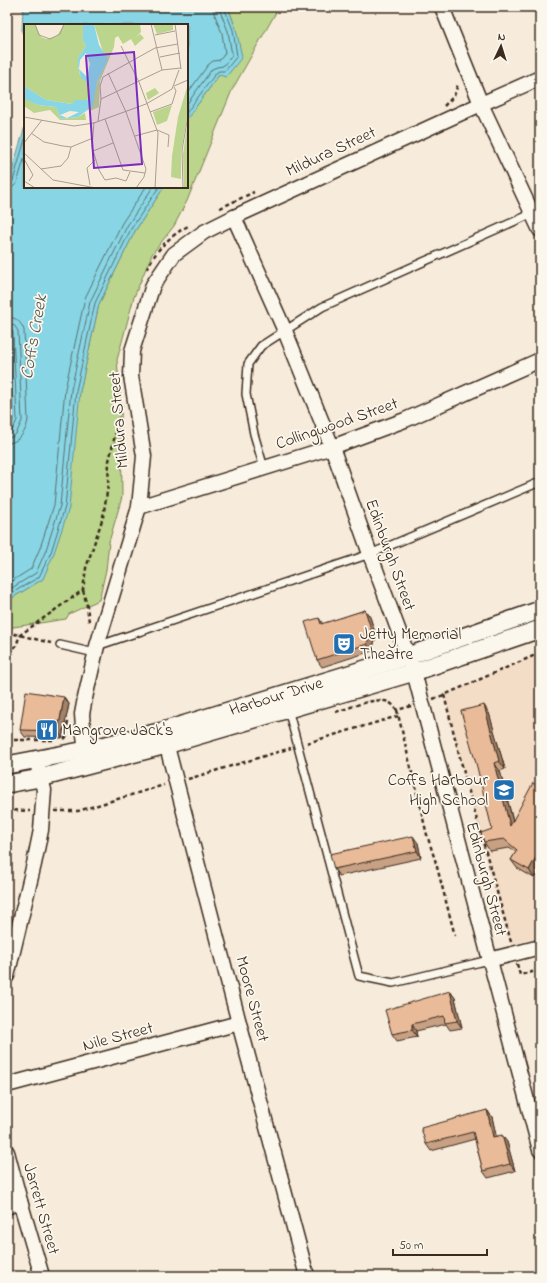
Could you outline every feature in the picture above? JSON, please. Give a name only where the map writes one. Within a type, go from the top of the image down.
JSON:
[{"type":"street","points":[[442,7],[481,104],[536,212],[540,230]]},
{"type":"street","name":"Mildura Street","points":[[86,750],[82,714],[96,649],[139,507],[144,456],[131,376],[132,351],[153,285],[174,254],[204,232],[540,78]]},
{"type":"street","name":"Edinburgh Street","points":[[234,217],[285,331],[332,447],[414,672],[540,1150]]},
{"type":"street","name":"Collingwood Street","points":[[139,507],[332,447],[405,420],[540,360]]},
{"type":"street","name":"Harbour Drive","points":[[7,784],[40,778],[165,738],[540,610]]},
{"type":"street","name":"Harbour Drive","points":[[7,765],[86,750],[165,738],[288,708],[414,672],[540,629]]},
{"type":"street","name":"Moore Street","points":[[165,738],[307,1276]]},
{"type":"street","points":[[7,976],[10,948],[34,864],[41,830],[44,790],[36,759]]},
{"type":"street","points":[[489,960],[540,947]]},
{"type":"street","name":"Nile Street","points":[[7,1085],[239,1023]]},
{"type":"street","name":"Jarrett Street","points":[[7,1152],[13,1204],[42,1276]]},
{"type":"lane","points":[[264,468],[254,434],[246,394],[248,364],[261,346],[322,307],[536,212]]},
{"type":"lane","points":[[60,645],[96,649],[370,554],[540,482]]},
{"type":"lane","points":[[288,708],[359,976],[393,983],[489,960]]},
{"type":"path","points":[[442,107],[454,96],[459,83]]},
{"type":"path","points":[[214,212],[227,204],[256,191]]},
{"type":"path","points":[[146,270],[151,259],[167,240],[194,223]]},
{"type":"path","points":[[88,627],[90,620],[83,590],[86,568],[103,517],[108,486],[109,460],[123,404]]},
{"type":"path","points":[[7,651],[16,646],[20,635],[83,590]]},
{"type":"path","points":[[7,632],[60,645]]},
{"type":"path","points":[[397,710],[444,695],[540,653]]},
{"type":"path","points":[[444,695],[466,781],[520,975],[540,970]]},
{"type":"path","points":[[329,714],[373,701],[389,702],[393,704],[397,710],[427,835],[455,936]]},
{"type":"path","points":[[7,810],[78,811],[398,716]]},
{"type":"path","points":[[62,741],[66,737],[68,721]]},
{"type":"path","points":[[7,740],[54,740]]},
{"type":"shaded area","name":"Coffs Harbour High School","points":[[540,653],[540,937],[511,945],[444,695]]},
{"type":"green space","points":[[228,7],[279,7],[232,90],[187,201],[174,226],[152,254],[134,297],[117,360],[121,406],[122,497],[109,542],[106,570],[99,600],[69,614],[66,619],[7,628],[7,601],[43,579],[80,391],[99,304],[135,231],[163,188],[188,188],[188,118],[219,75],[236,29]]},
{"type":"green space","points":[[7,309],[13,420],[7,431]]},
{"type":"water","points":[[23,7],[228,7],[236,29],[242,57],[226,77],[219,75],[188,118],[188,24],[24,24],[24,35],[22,32]]},
{"type":"water","name":"Coffs Creek","points":[[24,129],[24,188],[163,188],[135,231],[99,304],[80,391],[69,508],[54,553],[43,579],[7,601],[7,432],[13,420],[7,309],[7,187]]},
{"type":"building","name":"Jetty Memorial Theatre","points":[[365,610],[371,629],[367,644],[317,660],[305,622],[319,618],[321,624]]},
{"type":"building","points":[[26,691],[64,697],[58,731],[20,730]]},
{"type":"building","points":[[484,705],[499,761],[494,763],[510,826],[533,783],[540,787],[540,850],[529,870],[511,860],[517,850],[504,839],[484,842],[481,833],[492,829],[477,767],[461,711]]},
{"type":"building","points":[[413,836],[417,851],[334,869],[330,854]]},
{"type":"building","points":[[450,991],[457,1021],[445,1023],[444,1016],[412,1024],[412,1030],[392,1034],[385,1010]]},
{"type":"building","points":[[487,1110],[493,1137],[502,1135],[510,1164],[483,1171],[473,1132],[426,1144],[421,1128]]},
{"type":"place","name":"Jetty Memorial Theatre","points":[[344,644]]},
{"type":"place","name":"Mangrove Jack's","points":[[47,730]]},
{"type":"place","name":"Coffs Harbour High School","points":[[504,790]]}]
